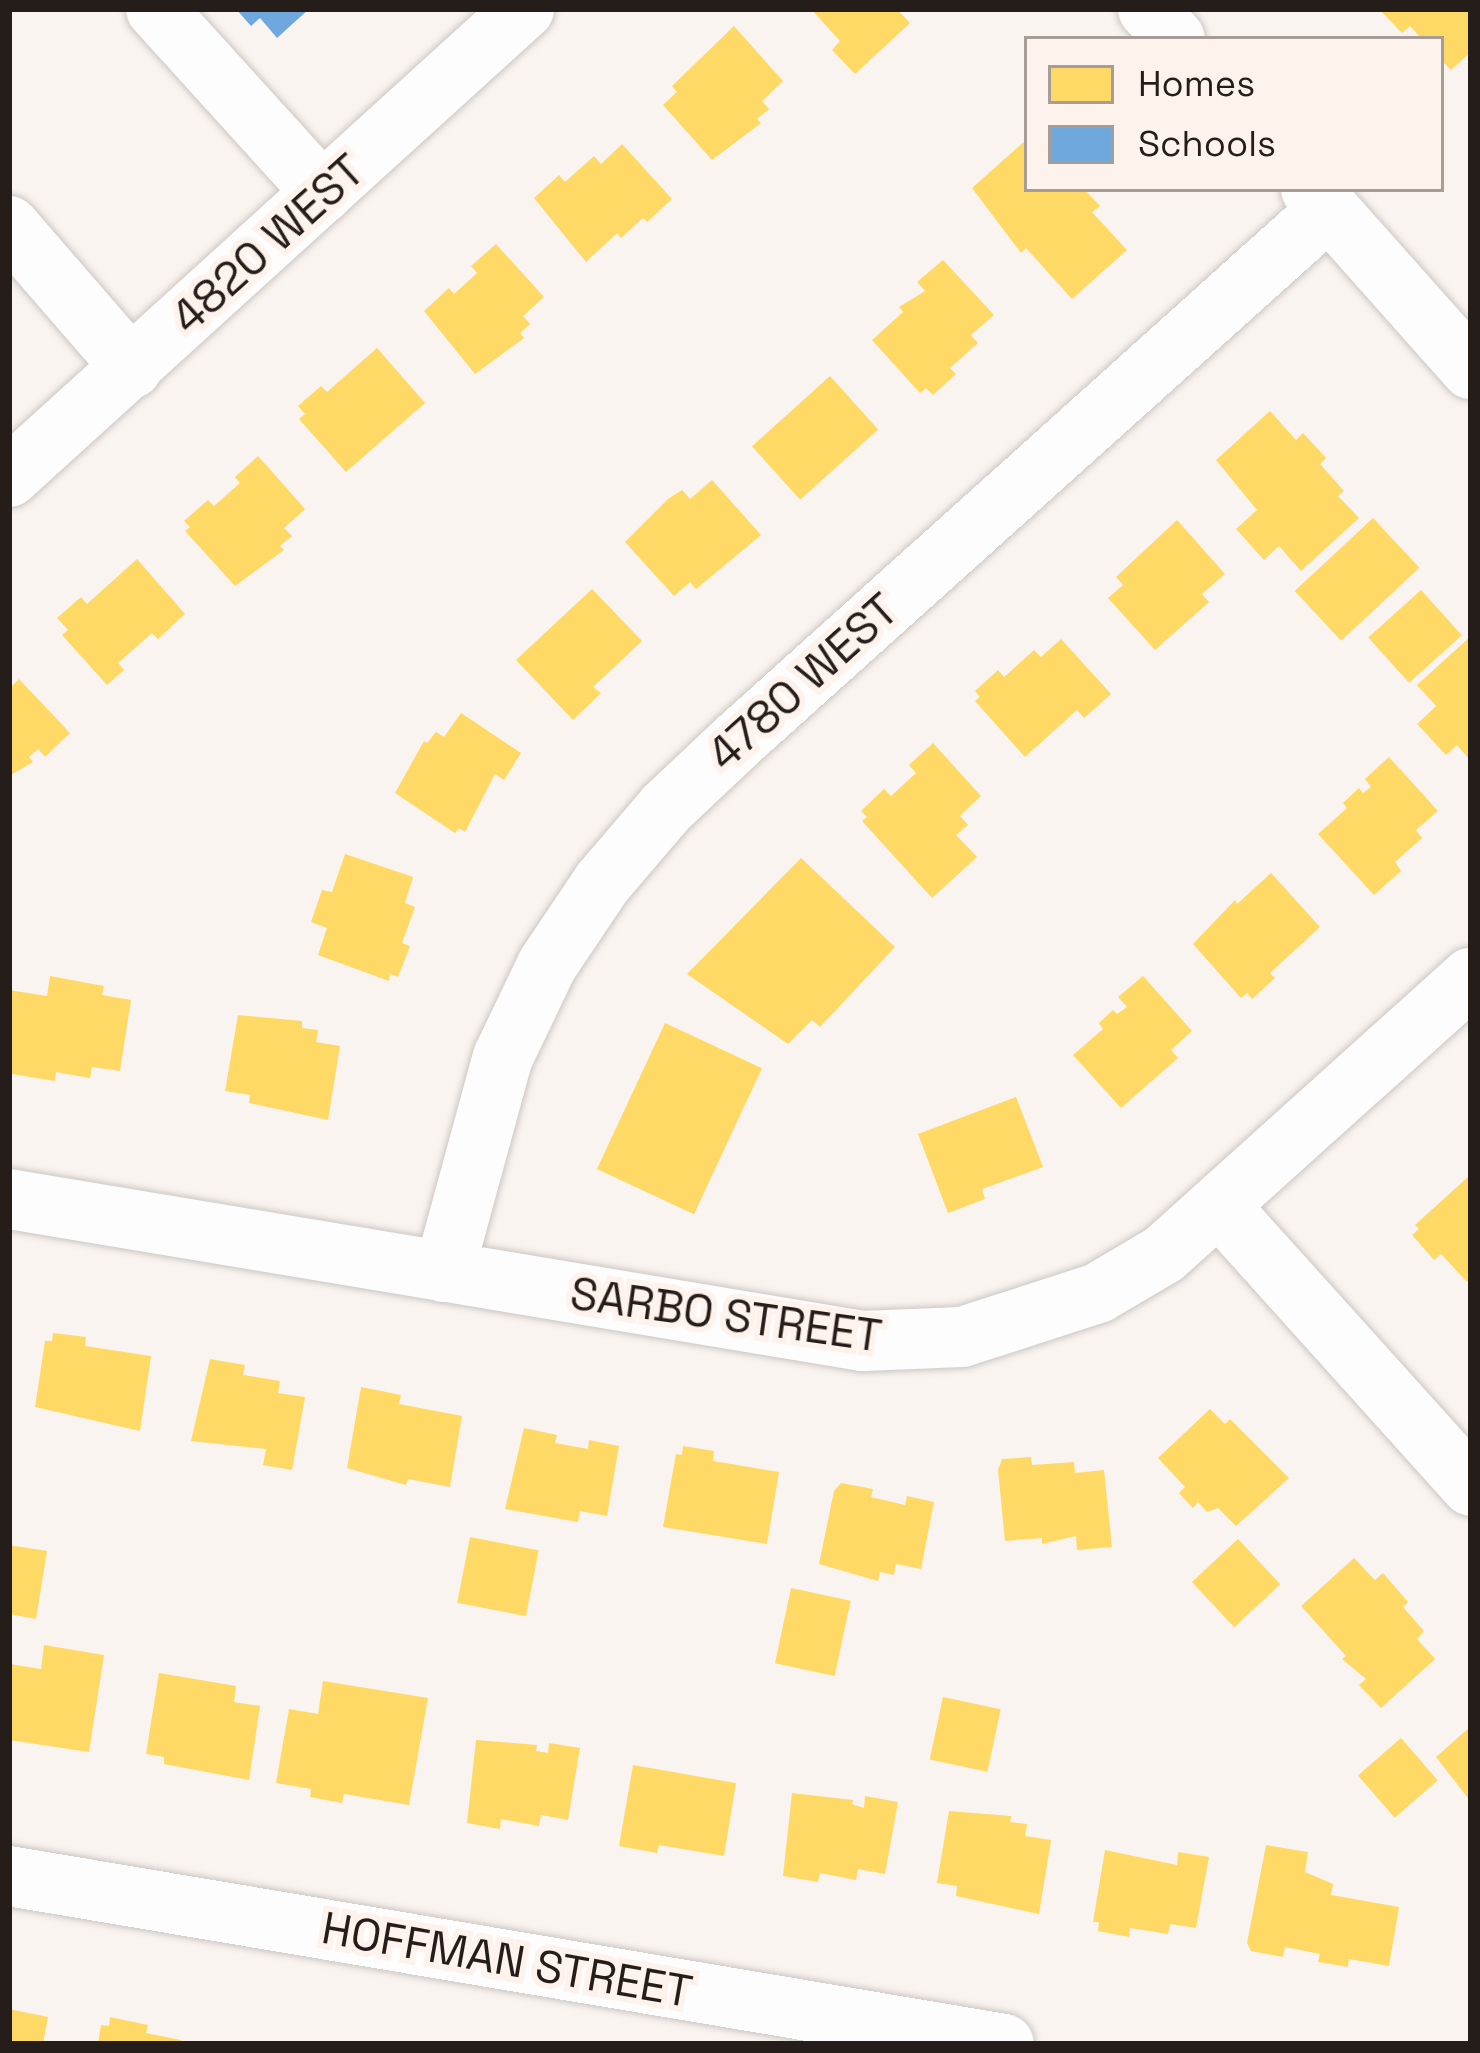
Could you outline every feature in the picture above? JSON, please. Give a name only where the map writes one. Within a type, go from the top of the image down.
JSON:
[{"type":"street","points":[[156,9],[323,193]]},
{"type":"street","name":"4820 WEST","points":[[9,477],[524,9]]},
{"type":"street","points":[[1148,9],[1172,36]]},
{"type":"street","points":[[1319,199],[1471,369]]},
{"type":"street","name":"4780 WEST","points":[[444,1272],[503,1057],[547,965],[602,883],[666,808],[1319,199]]},
{"type":"street","points":[[9,226],[132,368]]},
{"type":"street","name":"SARBO STREET","points":[[9,1199],[863,1341],[962,1337],[1098,1292],[1165,1254],[1471,978]]},
{"type":"street","points":[[1220,1207],[1471,1486]]},
{"type":"street","name":"HOFFMAN STREET","points":[[9,1876],[1004,2044]]},
{"type":"building: Homes","points":[[811,9],[897,9],[910,23],[855,74],[832,50],[840,41]]},
{"type":"building: Homes","points":[[1379,9],[1471,9],[1471,52],[1451,70],[1444,63],[1444,36],[1419,36],[1410,26],[1402,33]]},
{"type":"building: Homes","points":[[734,26],[783,81],[762,101],[769,109],[757,119],[761,123],[712,160],[663,105],[677,92],[672,86]]},
{"type":"building: Homes","points":[[1024,142],[1024,192],[1087,192],[1100,206],[1092,212],[1127,250],[1072,299],[1026,248],[1021,253],[972,188]]},
{"type":"building: Homes","points":[[622,144],[672,199],[647,222],[643,218],[621,238],[617,233],[586,262],[534,198],[559,175],[565,182],[594,156],[601,164]]},
{"type":"building: Homes","points":[[496,244],[544,297],[523,316],[530,324],[520,333],[524,338],[475,374],[424,311],[449,288],[454,294],[477,273],[471,266]]},
{"type":"building: Homes","points":[[943,260],[994,315],[971,335],[978,343],[950,368],[956,374],[933,395],[926,388],[920,393],[872,340],[903,312],[899,307],[925,291],[917,282]]},
{"type":"building: Homes","points":[[377,348],[425,403],[346,472],[299,419],[305,414],[298,406],[321,386],[327,392]]},
{"type":"building: Homes","points":[[830,376],[878,430],[800,500],[752,446]]},
{"type":"building: Homes","points":[[1270,411],[1296,440],[1303,433],[1326,458],[1320,464],[1344,491],[1338,496],[1359,518],[1301,571],[1279,546],[1264,560],[1236,529],[1257,510],[1216,460]]},
{"type":"building: Homes","points":[[258,456],[305,509],[284,528],[292,536],[280,546],[284,550],[235,586],[185,531],[190,527],[184,521],[208,500],[214,506],[240,483],[235,477]]},
{"type":"building: Homes","points":[[712,480],[761,535],[696,589],[690,582],[674,596],[625,542],[668,499],[682,490],[690,499]]},
{"type":"building: Homes","points":[[1373,518],[1419,568],[1341,641],[1295,591]]},
{"type":"building: Homes","points":[[1177,520],[1225,574],[1202,594],[1209,602],[1155,650],[1108,598],[1123,585],[1116,577]]},
{"type":"building: Homes","points":[[137,559],[185,614],[158,639],[152,633],[118,663],[124,670],[107,685],[62,635],[68,630],[57,618],[81,597],[87,604]]},
{"type":"building: Homes","points":[[592,589],[642,641],[593,687],[601,693],[573,720],[516,660]]},
{"type":"building: Homes","points":[[1421,590],[1462,635],[1409,683],[1368,638]]},
{"type":"building: Homes","points":[[1471,636],[1471,761],[1457,745],[1446,755],[1417,724],[1436,706],[1417,685]]},
{"type":"building: Homes","points":[[1061,639],[1111,694],[1084,718],[1077,710],[1025,757],[975,701],[980,697],[975,691],[998,670],[1004,677],[1034,650],[1041,657]]},
{"type":"building: Homes","points":[[19,679],[70,733],[45,757],[38,749],[29,757],[33,762],[9,776],[9,689]]},
{"type":"building: Homes","points":[[461,713],[521,753],[504,780],[495,774],[465,832],[459,828],[455,833],[395,793],[424,741],[436,732],[444,737]]},
{"type":"building: Homes","points":[[933,743],[981,796],[960,816],[968,825],[956,835],[977,857],[932,898],[862,821],[867,817],[861,811],[884,789],[891,796],[916,773],[909,765]]},
{"type":"building: Homes","points":[[1389,757],[1438,811],[1416,830],[1422,838],[1395,862],[1401,871],[1374,895],[1318,834],[1347,808],[1343,803],[1359,788],[1363,793],[1371,787],[1365,779]]},
{"type":"building: Homes","points":[[345,854],[413,877],[405,903],[415,907],[402,943],[410,946],[398,977],[390,974],[389,981],[318,955],[327,928],[311,922],[322,890],[332,892]]},
{"type":"building: Homes","points":[[801,858],[895,947],[820,1027],[812,1020],[788,1044],[687,974]]},
{"type":"building: Homes","points":[[1271,873],[1320,927],[1270,973],[1275,978],[1252,999],[1247,993],[1241,998],[1193,944],[1235,900],[1237,904]]},
{"type":"building: Homes","points":[[50,976],[104,986],[102,995],[131,1000],[120,1071],[92,1067],[90,1078],[56,1072],[55,1081],[12,1074],[9,990],[47,996]]},
{"type":"building: Homes","points":[[1143,976],[1192,1031],[1171,1050],[1178,1058],[1121,1108],[1073,1055],[1103,1029],[1099,1023],[1113,1010],[1117,1014],[1127,1007],[1118,997]]},
{"type":"building: Homes","points":[[238,1015],[302,1021],[302,1028],[318,1030],[316,1042],[340,1046],[328,1120],[249,1103],[250,1095],[225,1091]]},
{"type":"building: Homes","points":[[665,1023],[762,1068],[694,1214],[597,1169]]},
{"type":"building: Homes","points":[[1016,1097],[1043,1167],[982,1189],[985,1199],[948,1213],[918,1134]]},
{"type":"building: Homes","points":[[1469,1176],[1471,1278],[1467,1282],[1441,1254],[1434,1260],[1412,1235],[1419,1229],[1415,1225]]},
{"type":"building: Homes","points":[[53,1333],[86,1337],[85,1346],[151,1356],[140,1431],[35,1407],[45,1341],[52,1341]]},
{"type":"building: Homes","points":[[210,1359],[245,1365],[243,1375],[280,1381],[278,1393],[305,1397],[292,1470],[263,1465],[266,1449],[191,1441]]},
{"type":"building: Homes","points":[[361,1387],[401,1395],[399,1404],[462,1416],[450,1487],[408,1479],[406,1485],[347,1468]]},
{"type":"building: Homes","points":[[1210,1409],[1225,1424],[1230,1419],[1289,1478],[1236,1526],[1218,1508],[1207,1512],[1198,1502],[1193,1508],[1179,1493],[1185,1487],[1158,1458]]},
{"type":"building: Homes","points":[[524,1428],[557,1435],[555,1443],[588,1449],[589,1440],[619,1446],[607,1516],[580,1511],[578,1522],[505,1509]]},
{"type":"building: Homes","points":[[683,1446],[714,1451],[713,1461],[779,1472],[767,1544],[663,1527],[676,1454],[682,1455]]},
{"type":"building: Homes","points":[[1031,1457],[1032,1465],[1074,1462],[1075,1473],[1104,1470],[1112,1547],[1077,1550],[1076,1536],[1042,1544],[1042,1538],[1005,1541],[998,1470],[1002,1459]]},
{"type":"building: Homes","points":[[841,1483],[873,1489],[871,1497],[905,1505],[907,1496],[934,1502],[921,1569],[896,1564],[894,1575],[880,1572],[878,1581],[819,1564],[834,1491]]},
{"type":"building: Homes","points":[[470,1537],[539,1550],[526,1616],[457,1603]]},
{"type":"building: Homes","points":[[1238,1539],[1280,1584],[1234,1627],[1192,1582]]},
{"type":"building: Homes","points":[[9,1545],[47,1551],[36,1619],[9,1614]]},
{"type":"building: Homes","points":[[1354,1558],[1375,1580],[1383,1573],[1408,1602],[1403,1607],[1424,1631],[1417,1639],[1435,1659],[1381,1708],[1359,1685],[1366,1679],[1342,1659],[1346,1656],[1301,1606]]},
{"type":"building: Homes","points":[[791,1588],[851,1601],[835,1676],[775,1663]]},
{"type":"building: Homes","points":[[44,1645],[104,1655],[89,1752],[9,1740],[9,1664],[41,1669]]},
{"type":"building: Homes","points":[[159,1673],[236,1686],[234,1702],[260,1706],[249,1780],[164,1764],[164,1757],[146,1754]]},
{"type":"building: Homes","points":[[323,1681],[428,1698],[409,1805],[344,1794],[342,1803],[310,1797],[311,1789],[276,1783],[289,1709],[318,1714]]},
{"type":"building: Homes","points":[[943,1697],[1001,1709],[987,1772],[930,1760]]},
{"type":"building: Homes","points":[[1471,1726],[1471,1802],[1436,1757]]},
{"type":"building: Homes","points":[[1401,1738],[1438,1780],[1395,1818],[1358,1775]]},
{"type":"building: Homes","points":[[476,1740],[537,1745],[536,1751],[548,1753],[549,1743],[580,1748],[568,1820],[541,1815],[539,1826],[501,1819],[500,1829],[467,1823]]},
{"type":"building: Homes","points":[[633,1765],[736,1783],[724,1856],[659,1845],[657,1853],[619,1846]]},
{"type":"building: Homes","points":[[792,1793],[853,1800],[852,1804],[864,1808],[865,1796],[898,1802],[885,1874],[858,1869],[856,1880],[820,1873],[818,1882],[783,1876]]},
{"type":"building: Homes","points":[[949,1811],[1011,1816],[1010,1822],[1027,1824],[1025,1836],[1051,1840],[1039,1914],[956,1896],[957,1886],[937,1883]]},
{"type":"building: Homes","points":[[1266,1845],[1308,1852],[1305,1872],[1333,1884],[1331,1895],[1399,1907],[1389,1966],[1349,1959],[1348,1967],[1318,1962],[1320,1954],[1285,1947],[1283,1957],[1251,1951],[1247,1943]]},
{"type":"building: Homes","points":[[1105,1850],[1177,1865],[1178,1852],[1209,1857],[1196,1928],[1170,1924],[1168,1934],[1130,1928],[1129,1937],[1098,1931],[1099,1922],[1093,1922]]},
{"type":"building: Homes","points":[[9,2009],[48,2017],[43,2044],[9,2044]]},
{"type":"building: Homes","points":[[110,2017],[148,2025],[146,2033],[181,2040],[180,2044],[98,2044],[101,2025],[109,2026]]},
{"type":"building: Schools","points":[[236,9],[309,9],[277,38],[260,18],[251,26]]}]
